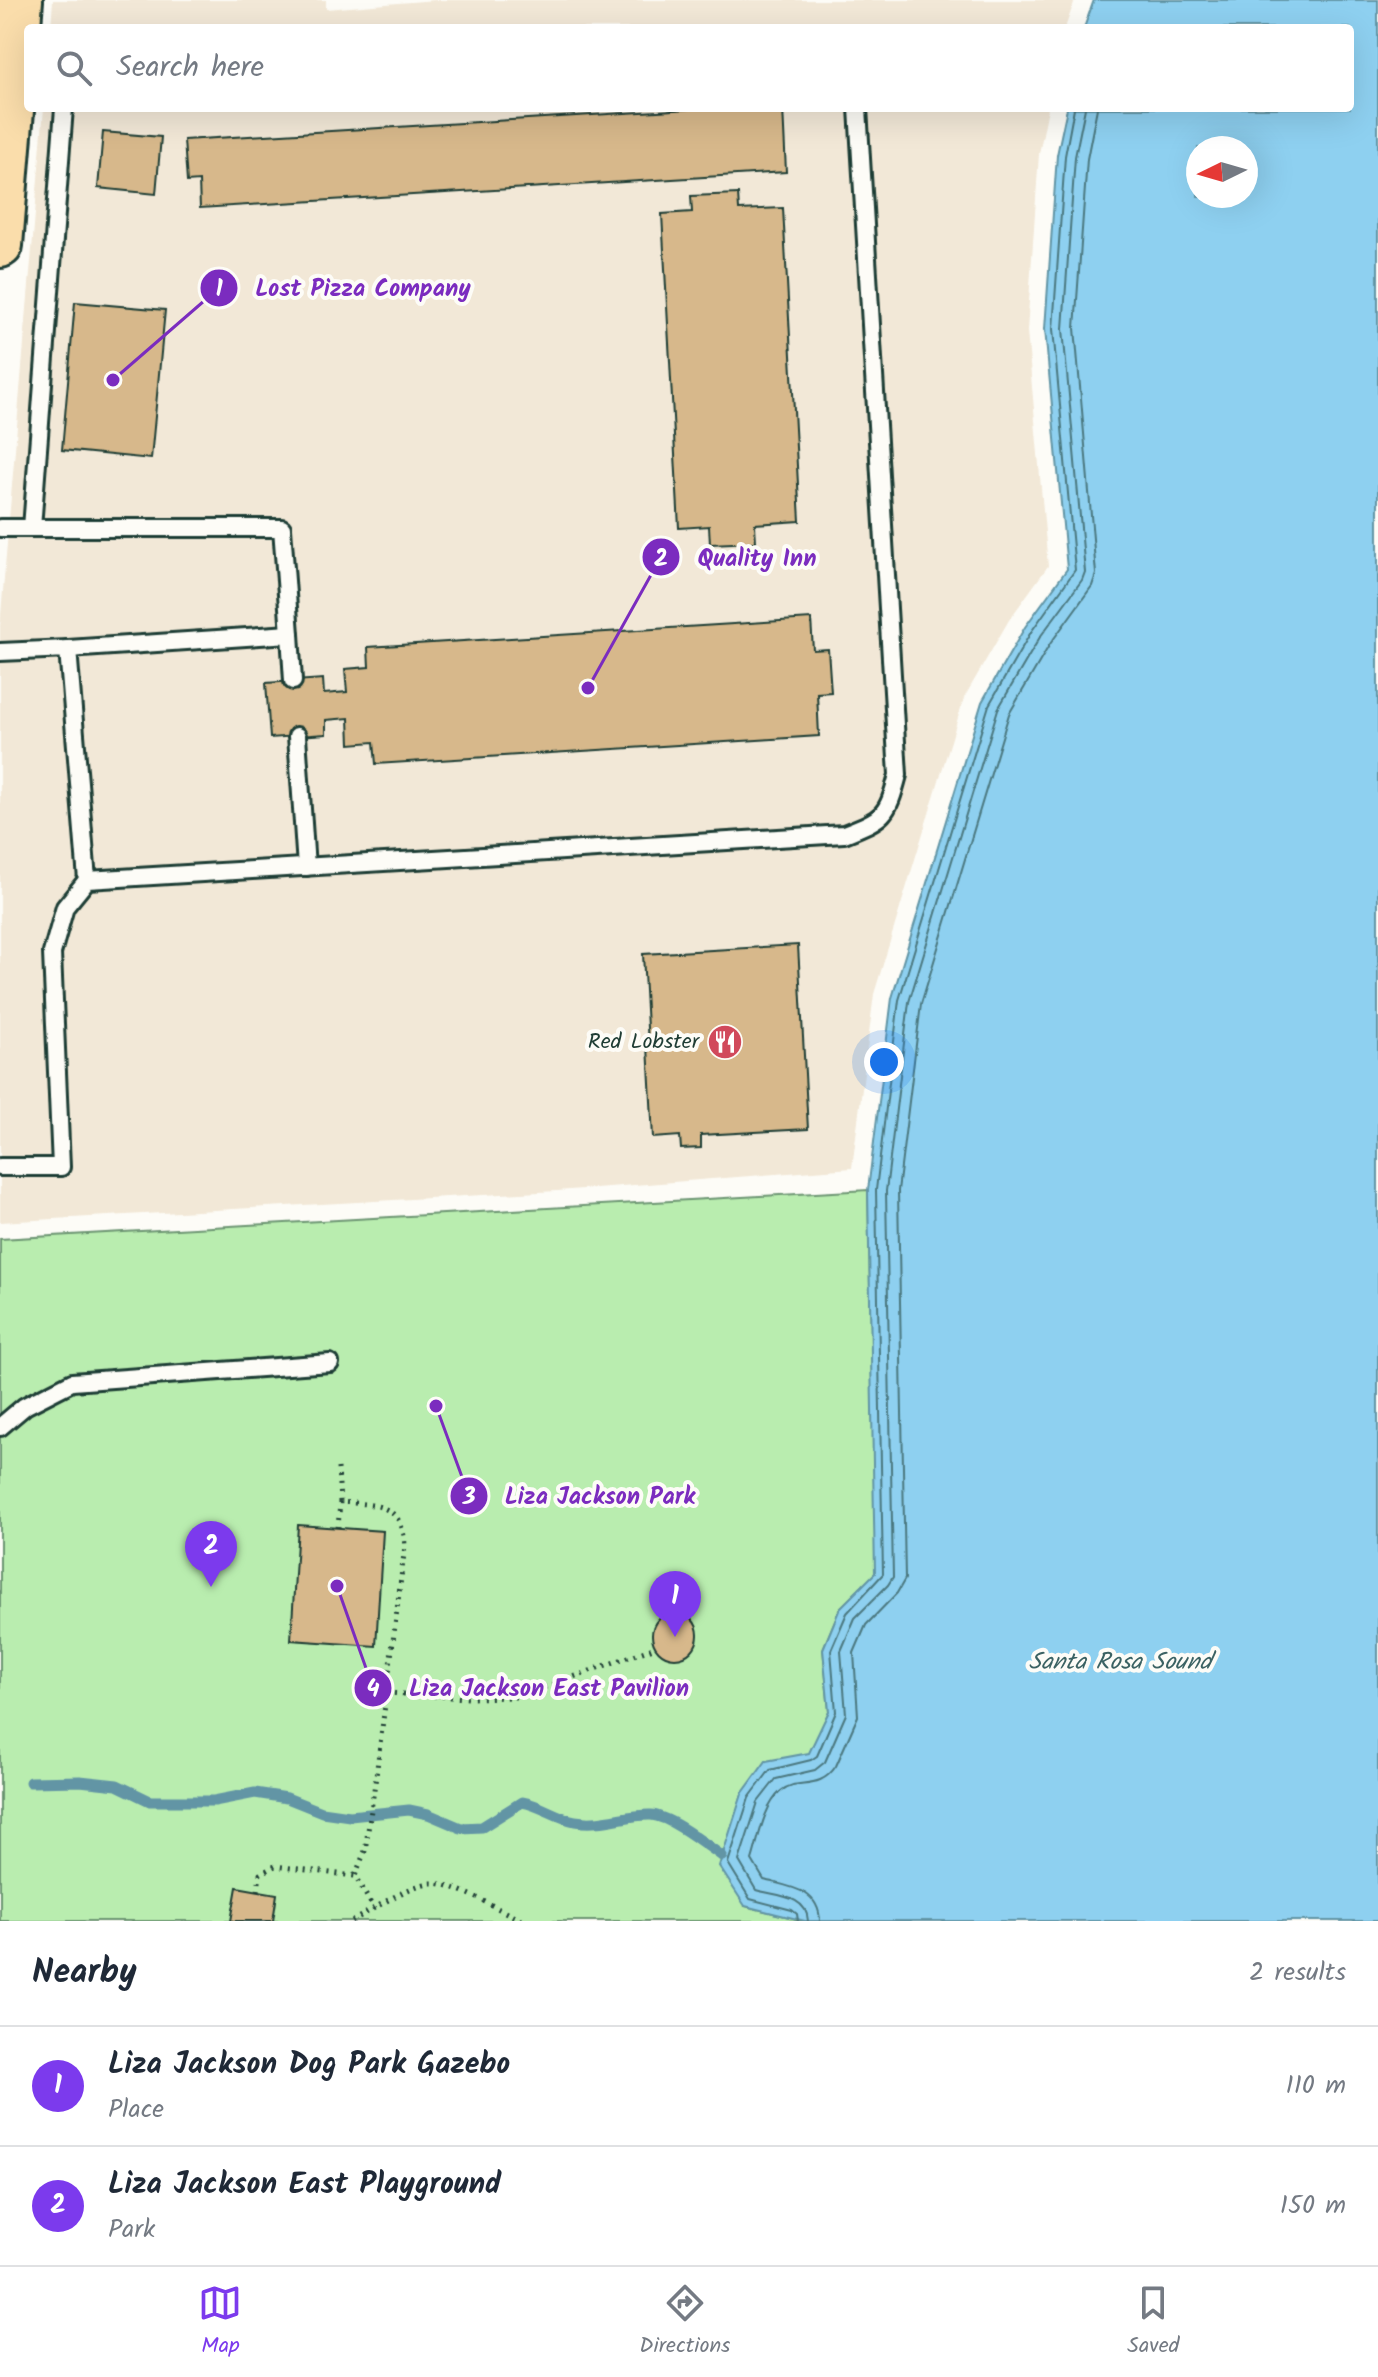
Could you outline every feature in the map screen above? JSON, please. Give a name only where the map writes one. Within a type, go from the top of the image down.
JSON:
[{"type":"highway","points":[[0,245],[20,86],[20,0]]},
{"type":"lane","points":[[32,528],[64,112]]},
{"type":"lane","points":[[87,880],[844,834],[876,821],[890,804],[898,775],[858,112]]},
{"type":"lane","points":[[0,528],[282,528],[293,681]]},
{"type":"lane","points":[[0,652],[290,634]]},
{"type":"lane","points":[[0,1167],[61,1167],[52,953],[65,907],[87,880],[68,649]]},
{"type":"lane","points":[[297,736],[306,867]]},
{"type":"lane","points":[[0,1427],[25,1406],[72,1382],[330,1363]]},
{"type":"path","points":[[338,1468],[338,1528]]},
{"type":"path","points":[[340,1502],[378,1505],[394,1513],[404,1529],[405,1546],[365,1851],[355,1876]]},
{"type":"path","points":[[386,1693],[468,1698],[518,1697],[656,1647]]},
{"type":"path","points":[[258,1891],[260,1874],[275,1866],[355,1876]]},
{"type":"path","points":[[355,1876],[374,1909]]},
{"type":"path","points":[[352,1921],[409,1889],[431,1883],[453,1888],[523,1921]]},
{"type":"shaded area","points":[[53,0],[326,0],[326,9],[435,0],[1075,0],[1066,24],[51,24]]},
{"type":"shaded area","points":[[44,112],[1047,112],[1039,154],[1027,331],[1048,566],[1009,620],[964,698],[874,994],[852,1168],[557,1191],[0,1222],[0,626]]},
{"type":"green space","points":[[868,1190],[876,1573],[840,1608],[823,1649],[829,1711],[745,1906],[805,1921],[0,1921],[0,1239]]},
{"type":"water","name":"Santa Rosa Sound","points":[[1094,0],[1378,0],[1378,1921],[805,1921],[745,1906],[719,1866],[742,1794],[766,1761],[809,1753],[829,1711],[823,1649],[840,1608],[875,1573],[868,1190],[892,998],[982,702],[1025,627],[1067,569],[1045,329],[1057,155],[1066,112],[1354,112],[1354,24],[1085,24]]},
{"type":"building","points":[[641,112],[783,112],[786,172],[200,208],[199,181],[187,182],[184,140]]},
{"type":"building","points":[[103,132],[161,137],[156,194],[98,188]]},
{"type":"building","points":[[738,194],[739,210],[783,208],[800,521],[755,524],[756,542],[710,544],[709,526],[679,528],[662,214],[692,212],[691,196]]},
{"type":"building","points":[[75,302],[165,310],[151,459],[62,450]]},
{"type":"building","points":[[811,619],[813,650],[828,649],[831,692],[817,693],[819,736],[376,764],[374,742],[350,744],[349,718],[326,720],[326,734],[270,738],[266,683],[323,679],[324,694],[347,692],[345,669],[369,667],[368,647]]},
{"type":"building","name":"Red Lobster","points":[[798,945],[808,1129],[701,1135],[701,1148],[681,1149],[680,1136],[653,1138],[643,954]]},
{"type":"building","points":[[298,1525],[383,1531],[376,1646],[291,1640]]},
{"type":"building","points":[[675,1612],[691,1619],[698,1635],[691,1651],[675,1658],[659,1651],[652,1635],[659,1619]]},
{"type":"building","points":[[237,1887],[277,1894],[273,1921],[231,1921]]},
{"type":"waterway","points":[[30,1782],[80,1781],[117,1785],[150,1801],[214,1801],[255,1793],[287,1798],[322,1812],[350,1816],[409,1810],[428,1814],[461,1828],[482,1827],[522,1802],[585,1822],[651,1815],[677,1825],[722,1856]]},
{"type":"place","name":"Lost Pizza Company","points":[[113,380]]},
{"type":"place","name":"Quality Inn","points":[[588,688]]},
{"type":"place","name":"Red Lobster","points":[[725,1042]]},
{"type":"place","name":"Liza Jackson Park","points":[[436,1406]]},
{"type":"place","name":"Liza Jackson East Pavilion","points":[[337,1586]]},
{"type":"place","name":"Liza Jackson East Playground","points":[[211,1587]]},
{"type":"place","name":"Liza Jackson Dog Park Gazebo","points":[[675,1637]]}]
